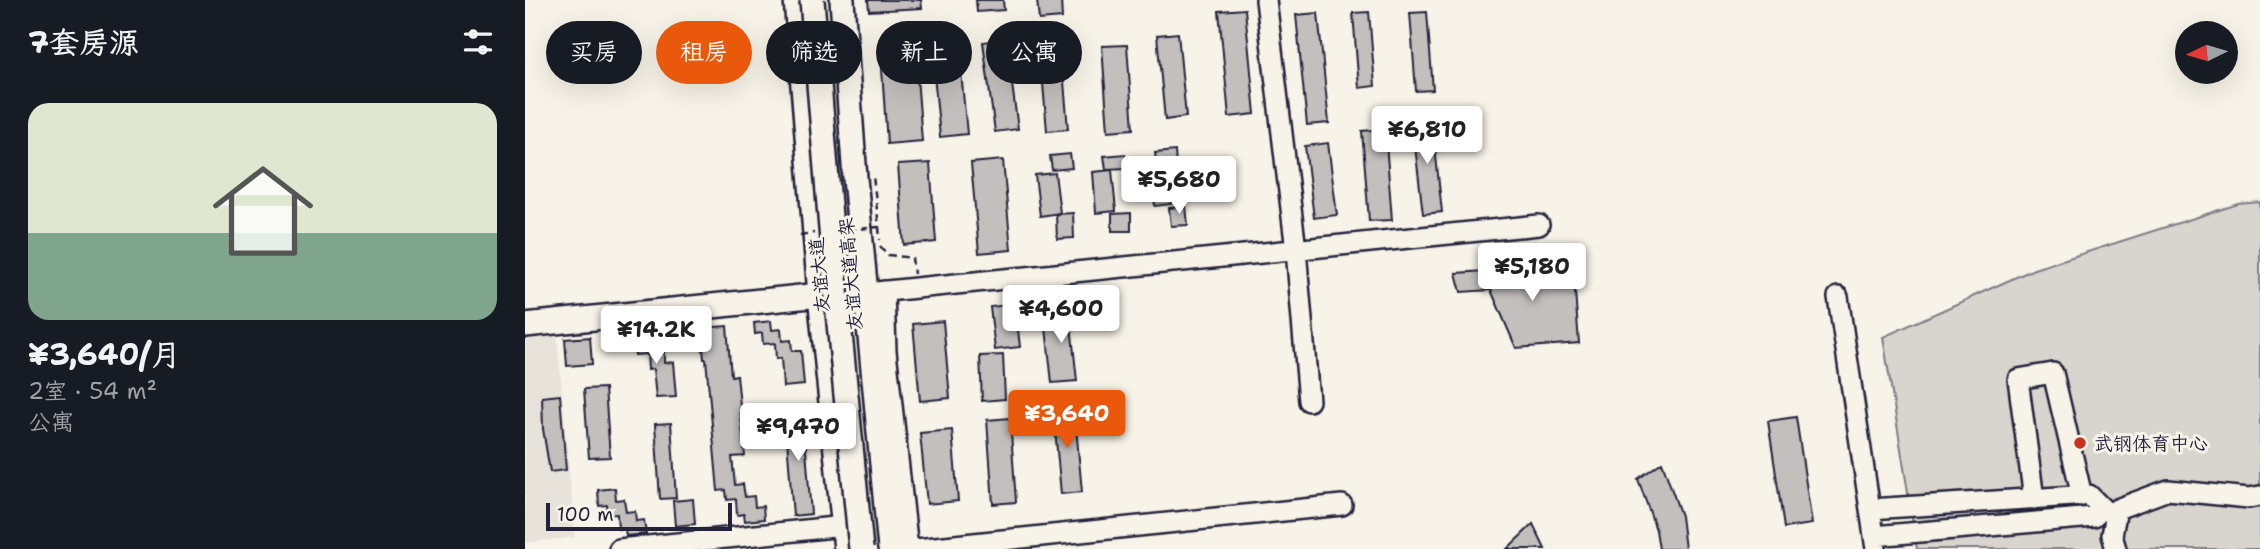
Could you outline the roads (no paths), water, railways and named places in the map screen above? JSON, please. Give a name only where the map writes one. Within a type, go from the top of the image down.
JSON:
[{"type":"main road","name":"友谊大道","points":[[796,0],[820,295],[846,538]]},
{"type":"main road","name":"友谊大道高架","points":[[812,0],[861,549]]},
{"type":"main road","name":"友谊大道高架","points":[[827,0],[874,549]]},
{"type":"main road","points":[[842,0],[855,178],[875,292],[890,549]]},
{"type":"main road","points":[[525,325],[820,295]]},
{"type":"street","points":[[1266,0],[1296,250],[1309,401]]},
{"type":"street","points":[[820,295],[875,292],[1539,225]]},
{"type":"street","points":[[875,292],[885,351],[908,549]]},
{"type":"street","points":[[1838,298],[1875,542],[2094,517],[2168,490],[2249,498],[2260,496]]},
{"type":"street","points":[[2034,499],[2018,379],[2053,373],[2082,496]]},
{"type":"street","points":[[1870,509],[2089,495],[2110,509]]},
{"type":"street","points":[[916,549],[1342,505]]},
{"type":"street","points":[[2110,509],[2116,549]]},
{"type":"street","points":[[619,549],[846,538]]},
{"type":"place","name":"武钢体育中心","points":[[2080,443]]}]
